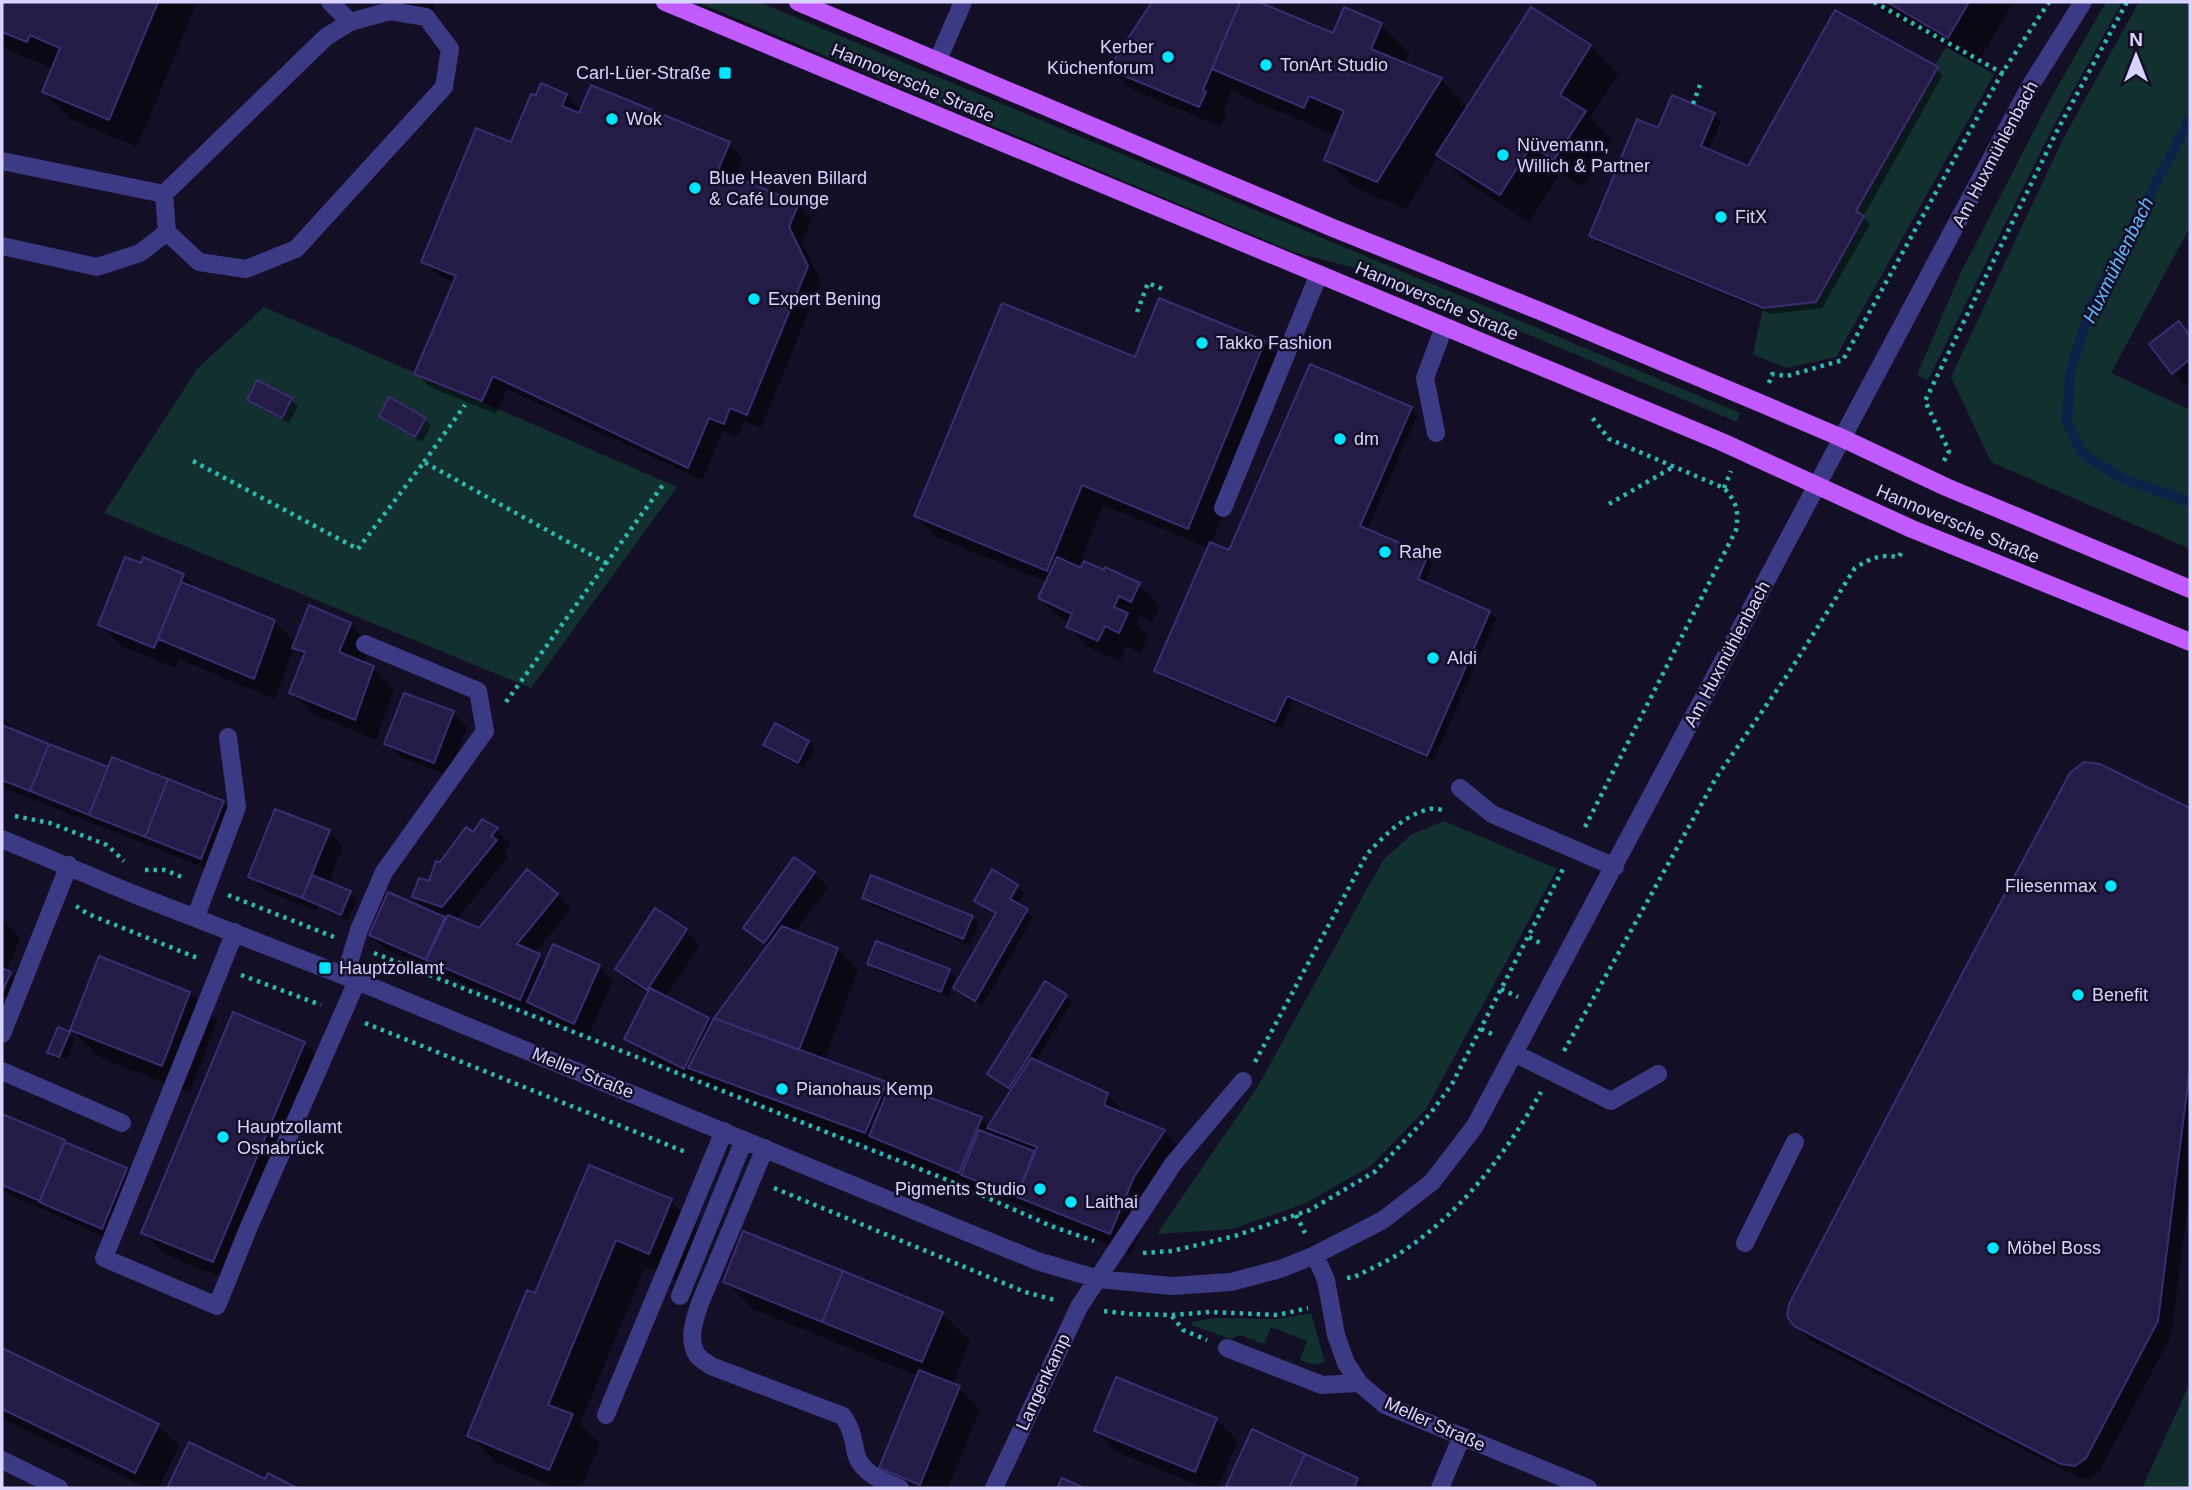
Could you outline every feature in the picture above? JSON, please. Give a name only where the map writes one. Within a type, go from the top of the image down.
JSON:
[{"type":"main road","name":"Hannoversche Straße","points":[[665,2],[1740,450],[1912,529],[2190,642]]},
{"type":"main road","name":"Hannoversche Straße","points":[[798,2],[1333,228],[1540,311],[1842,438],[1945,487],[2190,589]]},
{"type":"street","points":[[330,2],[350,22]]},
{"type":"street","points":[[938,60],[963,2]]},
{"type":"street","name":"Am Huxmühlenbach","points":[[1098,1279],[1172,1286],[1231,1282],[1280,1269],[1315,1255],[1383,1220],[1432,1181],[1475,1126],[1516,1054],[2029,88],[2083,2]]},
{"type":"street","points":[[430,10],[450,49],[444,87],[296,249],[246,269],[200,262],[167,232],[164,194],[326,37],[350,22],[390,11],[430,10]]},
{"type":"street","points":[[2,161],[164,194]]},
{"type":"street","points":[[2,246],[97,267],[139,253],[167,232]]},
{"type":"street","points":[[1223,508],[1319,274]]},
{"type":"street","points":[[1436,433],[1425,378],[1444,327]]},
{"type":"street","points":[[235,932],[104,1258],[217,1306],[248,1228],[343,1014],[351,979],[354,946],[384,872],[485,731],[478,691],[365,644]]},
{"type":"street","points":[[196,916],[237,807],[228,737]]},
{"type":"street","points":[[1460,788],[1492,814],[1615,867]]},
{"type":"street","name":"Meller Straße","points":[[2,839],[724,1131],[1037,1261],[1098,1279]]},
{"type":"street","points":[[2,1034],[69,865]]},
{"type":"street","points":[[1516,1054],[1611,1101],[1658,1074]]},
{"type":"street","points":[[2,1070],[122,1123]]},
{"type":"street","name":"Langenkamp","points":[[994,1488],[1079,1307],[1173,1164],[1243,1081]]},
{"type":"street","points":[[606,1416],[724,1131]]},
{"type":"street","points":[[680,1296],[744,1140]]},
{"type":"street","points":[[1745,1243],[1795,1142]]},
{"type":"street","points":[[765,1148],[693,1324],[693,1340],[698,1355],[711,1366],[843,1416],[852,1429],[857,1458],[866,1470],[882,1481],[900,1488]]},
{"type":"street","points":[[1227,1348],[1322,1385],[1359,1383],[1346,1363],[1336,1335],[1326,1280],[1315,1255]]},
{"type":"street","name":"Meller Straße","points":[[1359,1383],[1385,1405],[1588,1488]]},
{"type":"street","points":[[1440,1488],[1462,1436]]},
{"type":"street","points":[[2,1460],[59,1488]]},
{"type":"path","points":[[1874,2],[2029,88]]},
{"type":"path","points":[[1772,374],[1787,376],[1843,360],[2002,73],[2049,2]]},
{"type":"path","points":[[1949,451],[1925,401],[2057,131],[2127,2]]},
{"type":"path","points":[[1693,104],[1700,85]]},
{"type":"path","points":[[1137,312],[1149,283],[1165,290]]},
{"type":"path","points":[[193,461],[358,548],[425,462],[465,405]]},
{"type":"path","points":[[425,462],[606,563]]},
{"type":"path","points":[[1609,504],[1673,467]]},
{"type":"path","points":[[485,731],[664,482]]},
{"type":"path","points":[[1354,1277],[1398,1255],[1447,1216],[1487,1174],[1518,1133],[1716,778],[1788,674],[1855,568],[1871,557],[1899,557]]},
{"type":"path","points":[[1243,1081],[1268,1040],[1367,853],[1385,835],[1411,817],[1430,809],[1492,814]]},
{"type":"path","points":[[7,814],[50,823],[107,845],[123,861],[146,871],[164,870],[945,1179],[1051,1226],[1117,1249],[1172,1251],[1235,1236],[1296,1215]]},
{"type":"path","points":[[58,893],[88,914],[711,1163]]},
{"type":"path","points":[[1529,937],[1548,947]]},
{"type":"path","points":[[1501,989],[1521,999]]},
{"type":"path","points":[[1481,1029],[1501,1039]]},
{"type":"path","points":[[752,1180],[1025,1292],[1079,1307],[1130,1314],[1172,1315],[1210,1312],[1278,1315],[1310,1307]]},
{"type":"path","points":[[1172,1315],[1183,1330],[1227,1348]]},
{"type":"green space","points":[[697,2],[759,2],[1740,413],[1737,422],[1391,277],[1296,253]]},
{"type":"green space","points":[[2106,2],[2122,2],[2053,127],[1928,380],[1917,375],[1960,274],[2051,98]]},
{"type":"green space","points":[[2139,2],[2190,2],[2190,227],[2111,373],[2190,410],[2190,549],[1991,462],[1951,377],[2064,137]]},
{"type":"green space","points":[[1946,47],[1994,74],[1836,357],[1786,368],[1753,354],[1763,308],[1816,302],[1864,216],[1856,211]]},
{"type":"green space","points":[[264,307],[677,487],[531,688],[104,513],[197,369]]},
{"type":"green space","points":[[1444,821],[1557,869],[1426,1109],[1371,1166],[1306,1203],[1232,1229],[1157,1234],[1258,1086],[1383,860],[1412,834]]},
{"type":"green space","points":[[1311,1313],[1325,1362],[1315,1365],[1300,1360],[1307,1341],[1271,1327],[1264,1344],[1240,1335],[1230,1339],[1192,1325],[1191,1322],[1215,1318],[1277,1319]]},
{"type":"green space","points":[[2190,1383],[2190,1488],[2142,1488]]},
{"type":"building","points":[[2,2],[158,2],[109,120],[42,92],[60,48],[30,35],[27,42],[2,32]]},
{"type":"building","points":[[1152,2],[1240,2],[1203,90],[1206,92],[1199,107],[1108,69]]},
{"type":"building","points":[[1240,2],[1259,2],[1333,33],[1344,7],[1382,23],[1371,49],[1442,78],[1377,182],[1324,160],[1344,111],[1309,96],[1304,108],[1212,69]]},
{"type":"building","points":[[1887,2],[1969,2],[1948,38]]},
{"type":"building","points":[[1531,7],[1591,45],[1560,95],[1586,111],[1554,160],[1531,146],[1500,195],[1436,155]]},
{"type":"building","points":[[1835,10],[1938,67],[1856,211],[1864,216],[1816,302],[1763,308],[1589,236],[1637,119],[1658,128],[1672,95],[1715,113],[1701,146],[1748,166]]},
{"type":"building","points":[[541,83],[567,94],[562,106],[579,113],[591,85],[730,142],[718,170],[799,203],[789,227],[808,266],[747,415],[730,408],[724,424],[709,418],[688,468],[493,376],[482,401],[414,374],[456,276],[421,262],[476,128],[511,142],[531,94],[536,95]]},
{"type":"building","points":[[1159,298],[1265,341],[1188,529],[1082,485],[1047,571],[914,516],[1002,303],[1135,357]]},
{"type":"building","points":[[2179,321],[2190,336],[2190,359],[2172,374],[2149,344]]},
{"type":"building","points":[[1310,364],[1412,407],[1360,526],[1428,555],[1418,579],[1490,611],[1427,756],[1287,696],[1275,722],[1154,671],[1210,542],[1229,550]]},
{"type":"building","points":[[257,380],[292,398],[282,418],[247,400]]},
{"type":"building","points":[[389,397],[426,418],[415,437],[379,416]]},
{"type":"building","points":[[125,557],[141,563],[143,557],[184,574],[154,648],[98,625]]},
{"type":"building","points":[[1057,557],[1081,568],[1084,561],[1104,570],[1105,567],[1140,583],[1131,602],[1119,596],[1114,607],[1128,613],[1119,633],[1105,626],[1098,641],[1066,627],[1072,614],[1038,598]]},
{"type":"building","points":[[181,582],[275,620],[254,679],[158,639]]},
{"type":"building","points":[[309,605],[351,623],[339,652],[374,666],[355,720],[289,693],[305,652],[292,648]]},
{"type":"building","points":[[404,693],[454,711],[434,763],[384,744]]},
{"type":"building","points":[[775,723],[809,741],[798,763],[763,745]]},
{"type":"building","points":[[2,725],[49,744],[30,791],[2,780]]},
{"type":"building","points":[[49,744],[108,767],[89,815],[30,791]]},
{"type":"building","points":[[112,757],[168,779],[145,837],[89,815]]},
{"type":"building","points":[[2084,762],[2100,764],[2190,808],[2190,1067],[2158,1321],[2086,1458],[2075,1466],[2061,1464],[1794,1326],[1787,1316],[1789,1304],[1971,957],[2070,773]]},
{"type":"building","points":[[168,779],[224,801],[201,859],[145,837]]},
{"type":"building","points":[[275,809],[330,830],[302,898],[248,877]]},
{"type":"building","points":[[482,819],[498,828],[491,836],[497,840],[442,907],[412,897],[419,878],[429,881],[436,861],[440,862],[466,827],[473,832]]},
{"type":"building","points":[[794,857],[815,872],[764,943],[743,928]]},
{"type":"building","points":[[527,869],[558,894],[517,944],[540,954],[520,1000],[426,960],[448,915],[479,928]]},
{"type":"building","points":[[992,869],[1018,885],[1010,899],[1028,909],[975,1001],[953,988],[996,913],[974,901]]},
{"type":"building","points":[[312,875],[351,891],[341,915],[302,898]]},
{"type":"building","points":[[871,875],[973,916],[963,939],[862,898]]},
{"type":"building","points":[[388,892],[445,917],[426,960],[369,935]]},
{"type":"building","points":[[655,908],[687,929],[647,990],[615,969]]},
{"type":"building","points":[[782,926],[838,948],[799,1050],[714,1018]]},
{"type":"building","points":[[876,941],[950,969],[941,992],[867,964]]},
{"type":"building","points":[[553,944],[600,965],[574,1024],[527,1002]]},
{"type":"building","points":[[99,956],[190,992],[162,1066],[70,1030]]},
{"type":"building","points":[[2,968],[11,972],[2,993]]},
{"type":"building","points":[[1045,981],[1067,995],[1009,1088],[987,1074]]},
{"type":"building","points":[[650,988],[709,1018],[684,1069],[624,1039]]},
{"type":"building","name":"Hauptzollamt Osnabrück","points":[[233,1012],[305,1042],[213,1262],[141,1233]]},
{"type":"building","points":[[714,1018],[887,1082],[865,1133],[688,1068]]},
{"type":"building","points":[[58,1027],[70,1032],[59,1057],[47,1053]]},
{"type":"building","points":[[1031,1058],[1108,1093],[1104,1105],[1165,1130],[1134,1177],[1110,1234],[1017,1197],[1037,1147],[987,1128]]},
{"type":"building","points":[[891,1083],[982,1117],[959,1173],[869,1136]]},
{"type":"building","points":[[2,1114],[65,1140],[40,1201],[2,1185]]},
{"type":"building","points":[[979,1130],[1034,1151],[1017,1197],[961,1175]]},
{"type":"building","points":[[65,1142],[127,1168],[102,1229],[39,1202]]},
{"type":"building","points":[[589,1165],[672,1199],[649,1254],[616,1240],[548,1405],[573,1414],[549,1470],[467,1436],[527,1290],[535,1293]]},
{"type":"building","points":[[743,1231],[843,1271],[822,1322],[723,1282]]},
{"type":"building","points":[[843,1271],[943,1312],[922,1362],[822,1322]]},
{"type":"building","points":[[2,1348],[159,1424],[135,1473],[2,1409]]},
{"type":"building","points":[[919,1370],[960,1386],[920,1485],[879,1468]]},
{"type":"building","points":[[1116,1377],[1217,1418],[1195,1472],[1094,1431]]},
{"type":"building","points":[[1252,1429],[1305,1454],[1289,1488],[1226,1486]]},
{"type":"building","points":[[189,1442],[265,1479],[268,1473],[297,1488],[167,1488]]},
{"type":"building","points":[[1305,1454],[1358,1478],[1354,1488],[1289,1488]]},
{"type":"building","points":[[1062,1478],[1084,1488],[1057,1488]]},
{"type":"waterway","name":"Huxmühlenbach","points":[[2190,119],[2091,306],[2070,373],[2067,422],[2083,454],[2123,479],[2190,502]]},
{"type":"place","name":"Kerber Küchenforum","points":[[1168,57]]},
{"type":"place","name":"TonArt Studio","points":[[1266,65]]},
{"type":"place","name":"Carl-Lüer-Straße","points":[[725,73]]},
{"type":"place","name":"Wok","points":[[612,119]]},
{"type":"place","name":"Nüvemann, Willich & Partner","points":[[1503,155]]},
{"type":"place","name":"Blue Heaven Billard & Café Lounge","points":[[695,188]]},
{"type":"place","name":"FitX","points":[[1721,217]]},
{"type":"place","name":"Expert Bening","points":[[754,299]]},
{"type":"place","name":"Takko Fashion","points":[[1202,343]]},
{"type":"place","name":"dm","points":[[1340,439]]},
{"type":"place","name":"Rahe","points":[[1385,552]]},
{"type":"place","name":"Aldi","points":[[1433,658]]},
{"type":"place","name":"Fliesenmax","points":[[2111,886]]},
{"type":"place","name":"Hauptzollamt","points":[[325,968]]},
{"type":"place","name":"Benefit","points":[[2078,995]]},
{"type":"place","name":"Pianohaus Kemp","points":[[782,1089]]},
{"type":"place","name":"Hauptzollamt Osnabrück","points":[[223,1137]]},
{"type":"place","name":"Pigments Studio","points":[[1040,1189]]},
{"type":"place","name":"Laithai","points":[[1071,1202]]},
{"type":"place","name":"Möbel Boss","points":[[1993,1248]]}]
